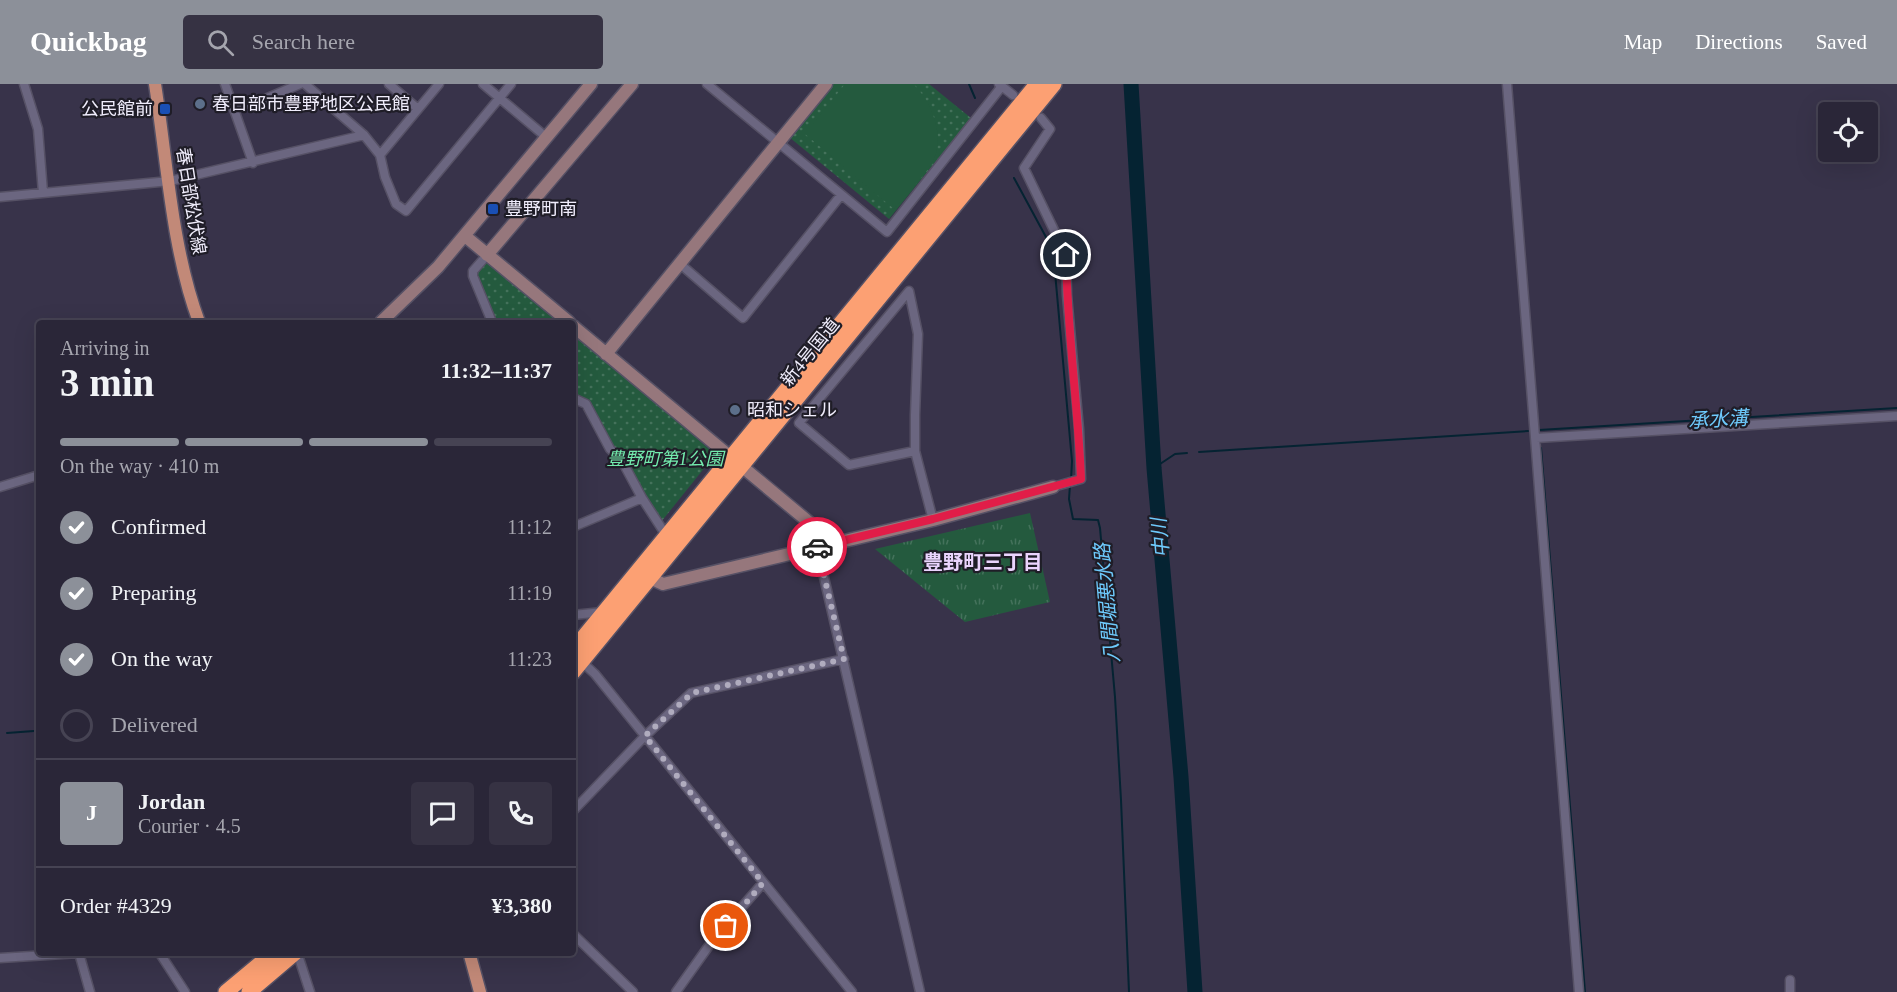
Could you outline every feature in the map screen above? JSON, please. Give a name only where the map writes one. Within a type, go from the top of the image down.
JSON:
[{"type":"highway","name":"新4号国道","points":[[576,661],[650,578],[736,462],[1037,84]]},
{"type":"highway","name":"新4号国道","points":[[576,661],[604,612],[666,535],[736,462],[1054,84]]},
{"type":"highway","points":[[226,992],[269,956]]},
{"type":"highway","points":[[249,992],[292,956]]},
{"type":"main road","name":"春日部松伏線","points":[[155,84],[182,262],[198,320]]},
{"type":"main road","points":[[471,956],[480,992]]},
{"type":"street","points":[[24,84],[38,129],[42,193]]},
{"type":"street","points":[[225,84],[253,163]]},
{"type":"street","points":[[233,106],[266,99],[303,84],[364,135],[380,155],[385,177],[396,204],[406,211],[511,84]]},
{"type":"street","points":[[389,84],[418,109]]},
{"type":"street","points":[[380,155],[439,84]]},
{"type":"street","points":[[483,84],[546,137]]},
{"type":"street","points":[[383,320],[416,291],[465,236],[591,84]]},
{"type":"street","points":[[491,320],[473,271],[632,84]]},
{"type":"street","points":[[707,84],[886,232],[1000,85],[1013,95]]},
{"type":"street","points":[[606,354],[826,84]]},
{"type":"street","points":[[1507,84],[1580,992]]},
{"type":"street","points":[[650,578],[663,584],[933,519],[1081,479],[1067,306],[1066,255],[1024,168],[1050,129],[1041,118]]},
{"type":"street","points":[[0,197],[170,181],[364,135]]},
{"type":"street","points":[[679,264],[743,318],[841,195]]},
{"type":"street","points":[[465,236],[566,320]]},
{"type":"street","points":[[915,451],[849,465],[799,423],[909,291],[918,334],[915,451],[933,519]]},
{"type":"street","points":[[576,329],[834,543]]},
{"type":"street","points":[[576,399],[586,404],[610,449],[621,459],[642,498],[666,535]]},
{"type":"street","points":[[1536,438],[1897,416]]},
{"type":"street","points":[[0,487],[36,476]]},
{"type":"street","points":[[576,526],[642,498]]},
{"type":"street","points":[[817,547],[920,992]]},
{"type":"street","points":[[576,615],[604,612]]},
{"type":"street","points":[[576,808],[645,736],[692,693],[844,659]]},
{"type":"street","points":[[576,661],[595,674],[852,992]]},
{"type":"street","points":[[676,992],[713,940],[763,883]]},
{"type":"street","points":[[576,937],[633,992]]},
{"type":"street","points":[[0,958],[36,956]]},
{"type":"street","points":[[81,956],[90,992]]},
{"type":"street","points":[[162,956],[185,992]]},
{"type":"street","points":[[298,956],[310,992]]},
{"type":"street","points":[[1790,980],[1790,992]]},
{"type":"green space","points":[[833,84],[929,84],[971,118],[889,219],[789,137]]},
{"type":"green space","points":[[845,84],[913,84],[931,109],[937,130],[937,151],[925,173],[894,209],[805,134]]},
{"type":"green space","points":[[486,260],[559,320],[496,320],[477,269]]},
{"type":"green space","name":"豊野町第1公園","points":[[576,335],[709,449],[710,461],[661,522],[622,454],[612,446],[589,400],[576,394]]},
{"type":"green space","points":[[1030,513],[1050,602],[965,622],[875,549]]},
{"type":"waterway","name":"八間堀悪水路","points":[[969,84],[975,98]]},
{"type":"waterway","name":"中川","points":[[1131,84],[1154,468],[1181,777],[1195,992]]},
{"type":"waterway","name":"八間堀悪水路","points":[[1014,178],[1053,250],[1072,461],[1071,480]]},
{"type":"waterway","name":"承水溝","points":[[1539,430],[1897,408]]},
{"type":"waterway","name":"承水溝","points":[[1199,452],[1528,431]]},
{"type":"waterway","points":[[1541,448],[1585,992]]},
{"type":"waterway","name":"承水溝","points":[[1154,468],[1175,454],[1187,453]]},
{"type":"waterway","name":"八間堀悪水路","points":[[1070,485],[1069,499],[1073,519],[1098,520],[1100,528],[1115,697],[1129,992]]},
{"type":"waterway","points":[[7,733],[34,731]]},
{"type":"way so far","points":[[726,926],[763,883],[645,736],[686,696],[702,689],[844,659],[817,547]]},
{"type":"place","name":"春日部市豊野地区公民館","points":[[200,104]]},
{"type":"place","name":"公民館前","points":[[165,109]]},
{"type":"place","name":"豊野町南","points":[[493,209]]},
{"type":"place","name":"昭和シェル","points":[[735,410]]},
{"type":"district","name":"豊野町三丁目","points":[[983,562]]},
{"type":"route","points":[[817,547],[933,519],[1081,479],[1066,255]]}]
